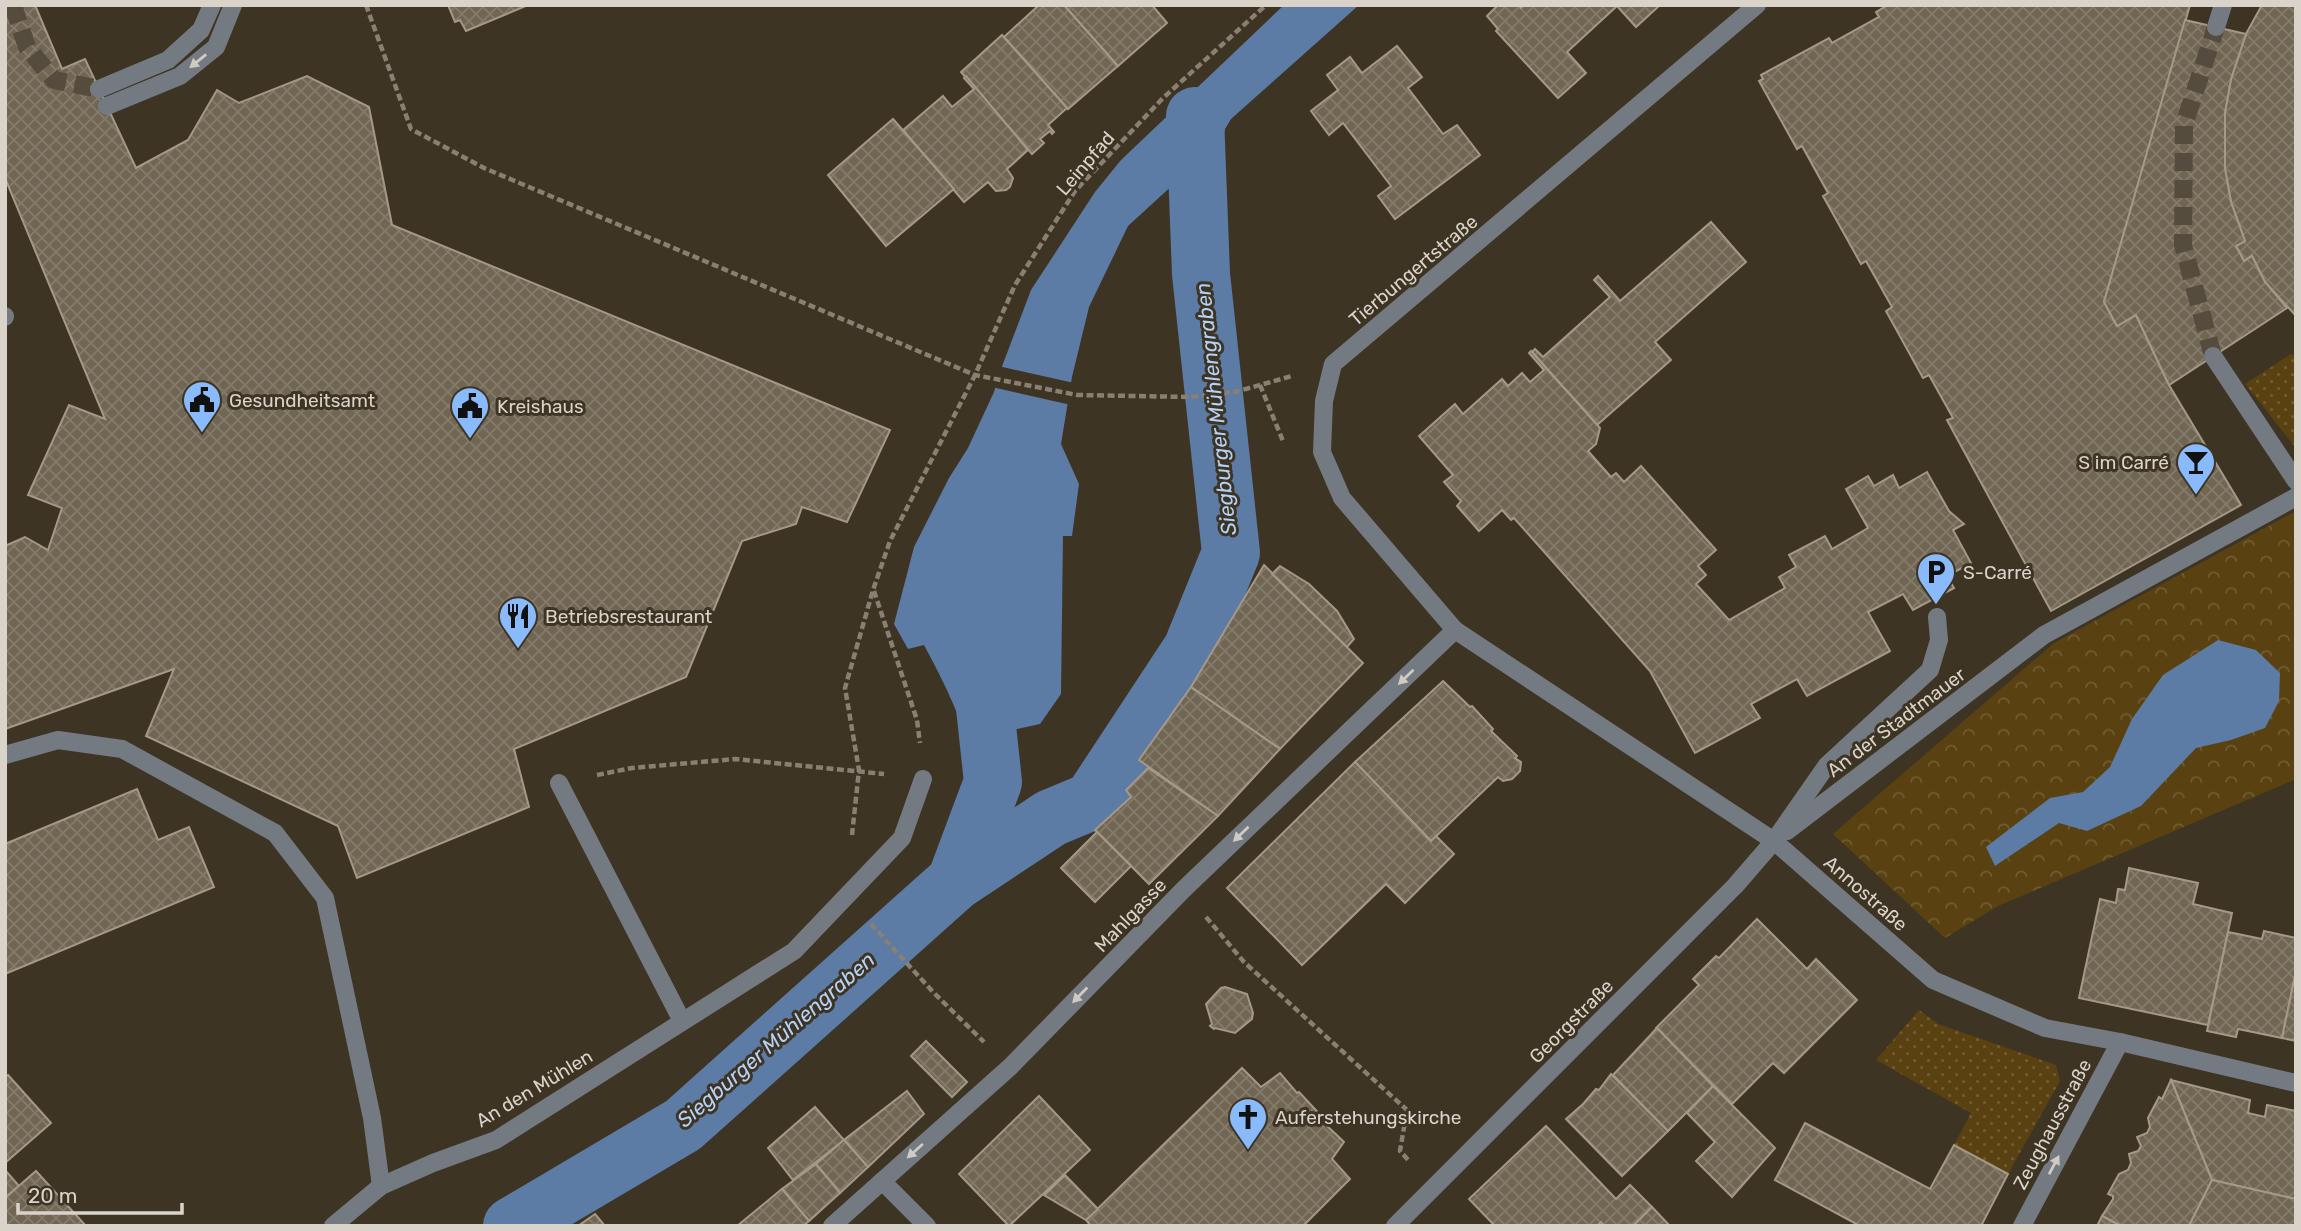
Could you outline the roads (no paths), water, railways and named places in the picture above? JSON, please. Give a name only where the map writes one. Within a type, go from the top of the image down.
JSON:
[{"type":"street","points":[[99,89],[168,60],[201,30],[212,5]]},
{"type":"street","points":[[107,106],[180,76],[216,47],[233,5]]},
{"type":"street","name":"Tierbungertstraße","points":[[1455,630],[1342,498],[1322,452],[1324,401],[1333,364],[1757,5]]},
{"type":"street","points":[[2216,27],[2223,5]]},
{"type":"street","points":[[2213,356],[2296,481]]},
{"type":"street","name":"An der Stadtmauer","points":[[1773,841],[2044,635],[2296,497]]},
{"type":"street","name":"An der Stadtmauer","points":[[1773,841],[1827,765],[1930,670],[1940,640],[1937,617]]},
{"type":"street","name":"Annostraße","points":[[1455,630],[1773,841],[1933,979],[2045,1028],[2120,1042],[2296,1083]]},
{"type":"street","name":"Mahlgasse","points":[[832,1226],[1010,1067],[1184,890],[1455,630]]},
{"type":"street","points":[[5,755],[58,740],[122,749],[275,833],[325,898],[372,1118],[381,1186]]},
{"type":"street","name":"An den Mühlen","points":[[333,1226],[381,1186],[496,1140],[794,951],[902,838],[923,779]]},
{"type":"street","points":[[559,783],[682,1021]]},
{"type":"street","name":"Georgstraße","points":[[1395,1226],[1735,886],[1773,841]]},
{"type":"street","name":"Zeughausstraße","points":[[2022,1226],[2120,1042]]},
{"type":"street","points":[[882,1181],[927,1226]]},
{"type":"water","points":[[1284,5],[1359,5],[1231,119],[1223,139],[1128,226],[1089,307],[1072,377],[1061,444],[1079,484],[1072,536],[1063,536],[1061,694],[1040,724],[999,733],[1006,766],[974,768],[954,705],[924,645],[908,649],[894,624],[914,547],[949,478],[968,448],[994,392],[1031,290],[1095,192],[1121,160]]},
{"type":"water","points":[[2218,640],[2256,650],[2280,673],[2279,701],[2265,728],[2196,748],[2141,806],[2087,831],[2059,823],[1995,866],[1986,847],[2050,798],[2083,792],[2110,767],[2132,719],[2163,675]]},
{"type":"waterway","name":"Siegburger Mühlengraben","points":[[956,881],[1051,818],[1092,801],[1192,649],[1231,553],[1201,274],[1195,116]]},
{"type":"waterway","name":"Siegburger Mühlengraben","points":[[512,1226],[683,1125],[956,881],[993,782],[983,689]]},
{"type":"tunnel","points":[[13,5],[27,47],[54,80],[99,89]]},
{"type":"tunnel","points":[[2213,356],[2183,245],[2184,125],[2216,27]]},
{"type":"place","name":"Gesundheitsamt","points":[[202,434]]},
{"type":"place","name":"Kreishaus","points":[[470,440]]},
{"type":"place","name":"S im Carré","points":[[2196,496]]},
{"type":"place","name":"S-Carré","points":[[1936,606]]},
{"type":"place","name":"Betriebsrestaurant","points":[[518,650]]},
{"type":"place","name":"Auferstehungskirche","points":[[1248,1151]]}]
